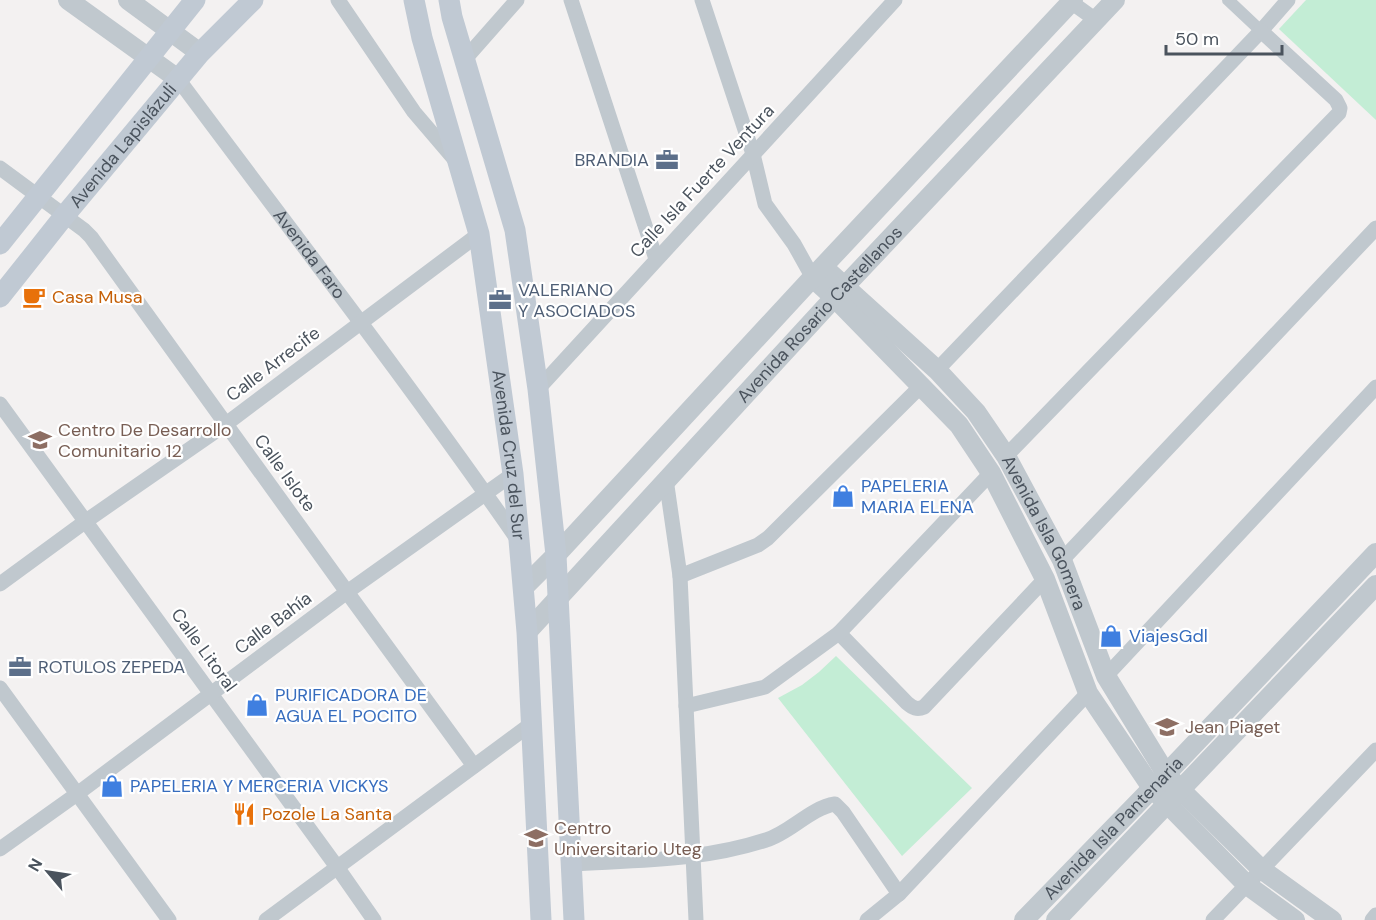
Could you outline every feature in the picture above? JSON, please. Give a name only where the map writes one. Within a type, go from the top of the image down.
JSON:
[{"type":"main road","name":"Avenida Lapislázuli","points":[[0,244],[195,0]]},
{"type":"main road","name":"Avenida Lapislázuli","points":[[0,297],[200,53],[253,0]]},
{"type":"main road","name":"Avenida Cruz del Sur","points":[[414,0],[422,38],[479,234],[513,474],[527,632],[541,920]]},
{"type":"main road","name":"Avenida Cruz del Sur","points":[[449,0],[515,230],[538,389],[556,555],[574,920]]},
{"type":"street","name":"Avenida Faro","points":[[68,0],[178,79],[519,540]]},
{"type":"street","points":[[128,0],[200,53]]},
{"type":"street","points":[[338,0],[414,112],[459,165]]},
{"type":"street","points":[[465,59],[517,0]]},
{"type":"street","points":[[571,0],[656,259]]},
{"type":"street","points":[[702,0],[753,154],[765,204],[818,272]]},
{"type":"street","name":"Avenida Rosario Castellanos","points":[[527,632],[666,479],[1115,0]]},
{"type":"street","points":[[1006,456],[1337,116],[1340,108],[1336,100],[1228,0]]},
{"type":"street","points":[[937,370],[1288,0]]},
{"type":"street","points":[[1071,1],[1096,20]]},
{"type":"street","name":"Avenida Rosario Castellanos","points":[[523,588],[1071,1]]},
{"type":"street","name":"Calle Isla Fuerte Ventura","points":[[538,389],[753,154],[886,3]]},
{"type":"street","name":"Calle Islote","points":[[0,168],[65,215],[91,237],[474,766]]},
{"type":"street","points":[[1062,560],[1376,228]]},
{"type":"street","name":"Calle Arrecife","points":[[0,584],[226,424],[479,234]]},
{"type":"street","name":"Avenida Isla Gomera","points":[[818,272],[937,370],[976,412],[1006,456],[1062,560],[1106,676],[1159,781]]},
{"type":"street","name":"Avenida Isla Gomera","points":[[840,292],[921,386],[959,425],[991,473],[1045,579],[1088,693],[1247,885],[1295,920]]},
{"type":"street","points":[[680,576],[758,545],[768,538],[921,386]]},
{"type":"street","points":[[1106,676],[1376,387]]},
{"type":"street","name":"Calle Litoral","points":[[0,404],[338,867],[374,920]]},
{"type":"street","points":[[959,425],[976,412]]},
{"type":"street","points":[[686,706],[765,687],[839,633],[991,473]]},
{"type":"street","name":"Calle Bahía","points":[[0,849],[347,592],[513,474]]},
{"type":"street","points":[[666,479],[680,576],[696,920]]},
{"type":"street","name":"Avenida Isla Pantenaria","points":[[1024,920],[1376,553]]},
{"type":"street","points":[[839,633],[907,703],[916,708],[924,707],[1045,579]]},
{"type":"street","name":"Avenida Isla Pantenaria","points":[[1056,920],[1376,585]]},
{"type":"street","points":[[1064,629],[1083,618]]},
{"type":"street","points":[[0,688],[169,920]]},
{"type":"street","points":[[867,920],[899,894],[1088,693]]},
{"type":"street","points":[[266,920],[531,724]]},
{"type":"street","points":[[1213,920],[1376,750]]},
{"type":"street","name":"Avenida Isla Gomera","points":[[1173,796],[1261,869],[1332,920]]},
{"type":"street","points":[[571,864],[693,857],[731,851],[770,839],[835,804],[843,812],[899,894]]},
{"type":"street","points":[[1372,920],[1376,915]]},
{"type":"green space","points":[[1306,0],[1376,0],[1376,120],[1279,29]]},
{"type":"green space","points":[[836,656],[972,788],[902,856],[778,698],[802,685]]},
{"type":"place","name":"BRANDIA","points":[[667,160]]},
{"type":"place","name":"Casa Musa","points":[[34,297]]},
{"type":"place","name":"VALERIANO Y ASOCIADOS","points":[[500,300]]},
{"type":"place","name":"Centro De Desarrollo Comunitario 12","points":[[40,440]]},
{"type":"place","name":"PAPELERIA MARIA ELENA","points":[[843,496]]},
{"type":"place","name":"ViajesGdl","points":[[1111,636]]},
{"type":"place","name":"ROTULOS ZEPEDA","points":[[20,667]]},
{"type":"place","name":"PURIFICADORA DE AGUA EL POCITO","points":[[257,705]]},
{"type":"place","name":"Jean Piaget","points":[[1167,727]]},
{"type":"place","name":"PAPELERIA Y MERCERIA VICKYS","points":[[112,786]]},
{"type":"place","name":"Pozole La Santa","points":[[244,814]]},
{"type":"place","name":"Centro Universitario Uteg","points":[[536,838]]}]
